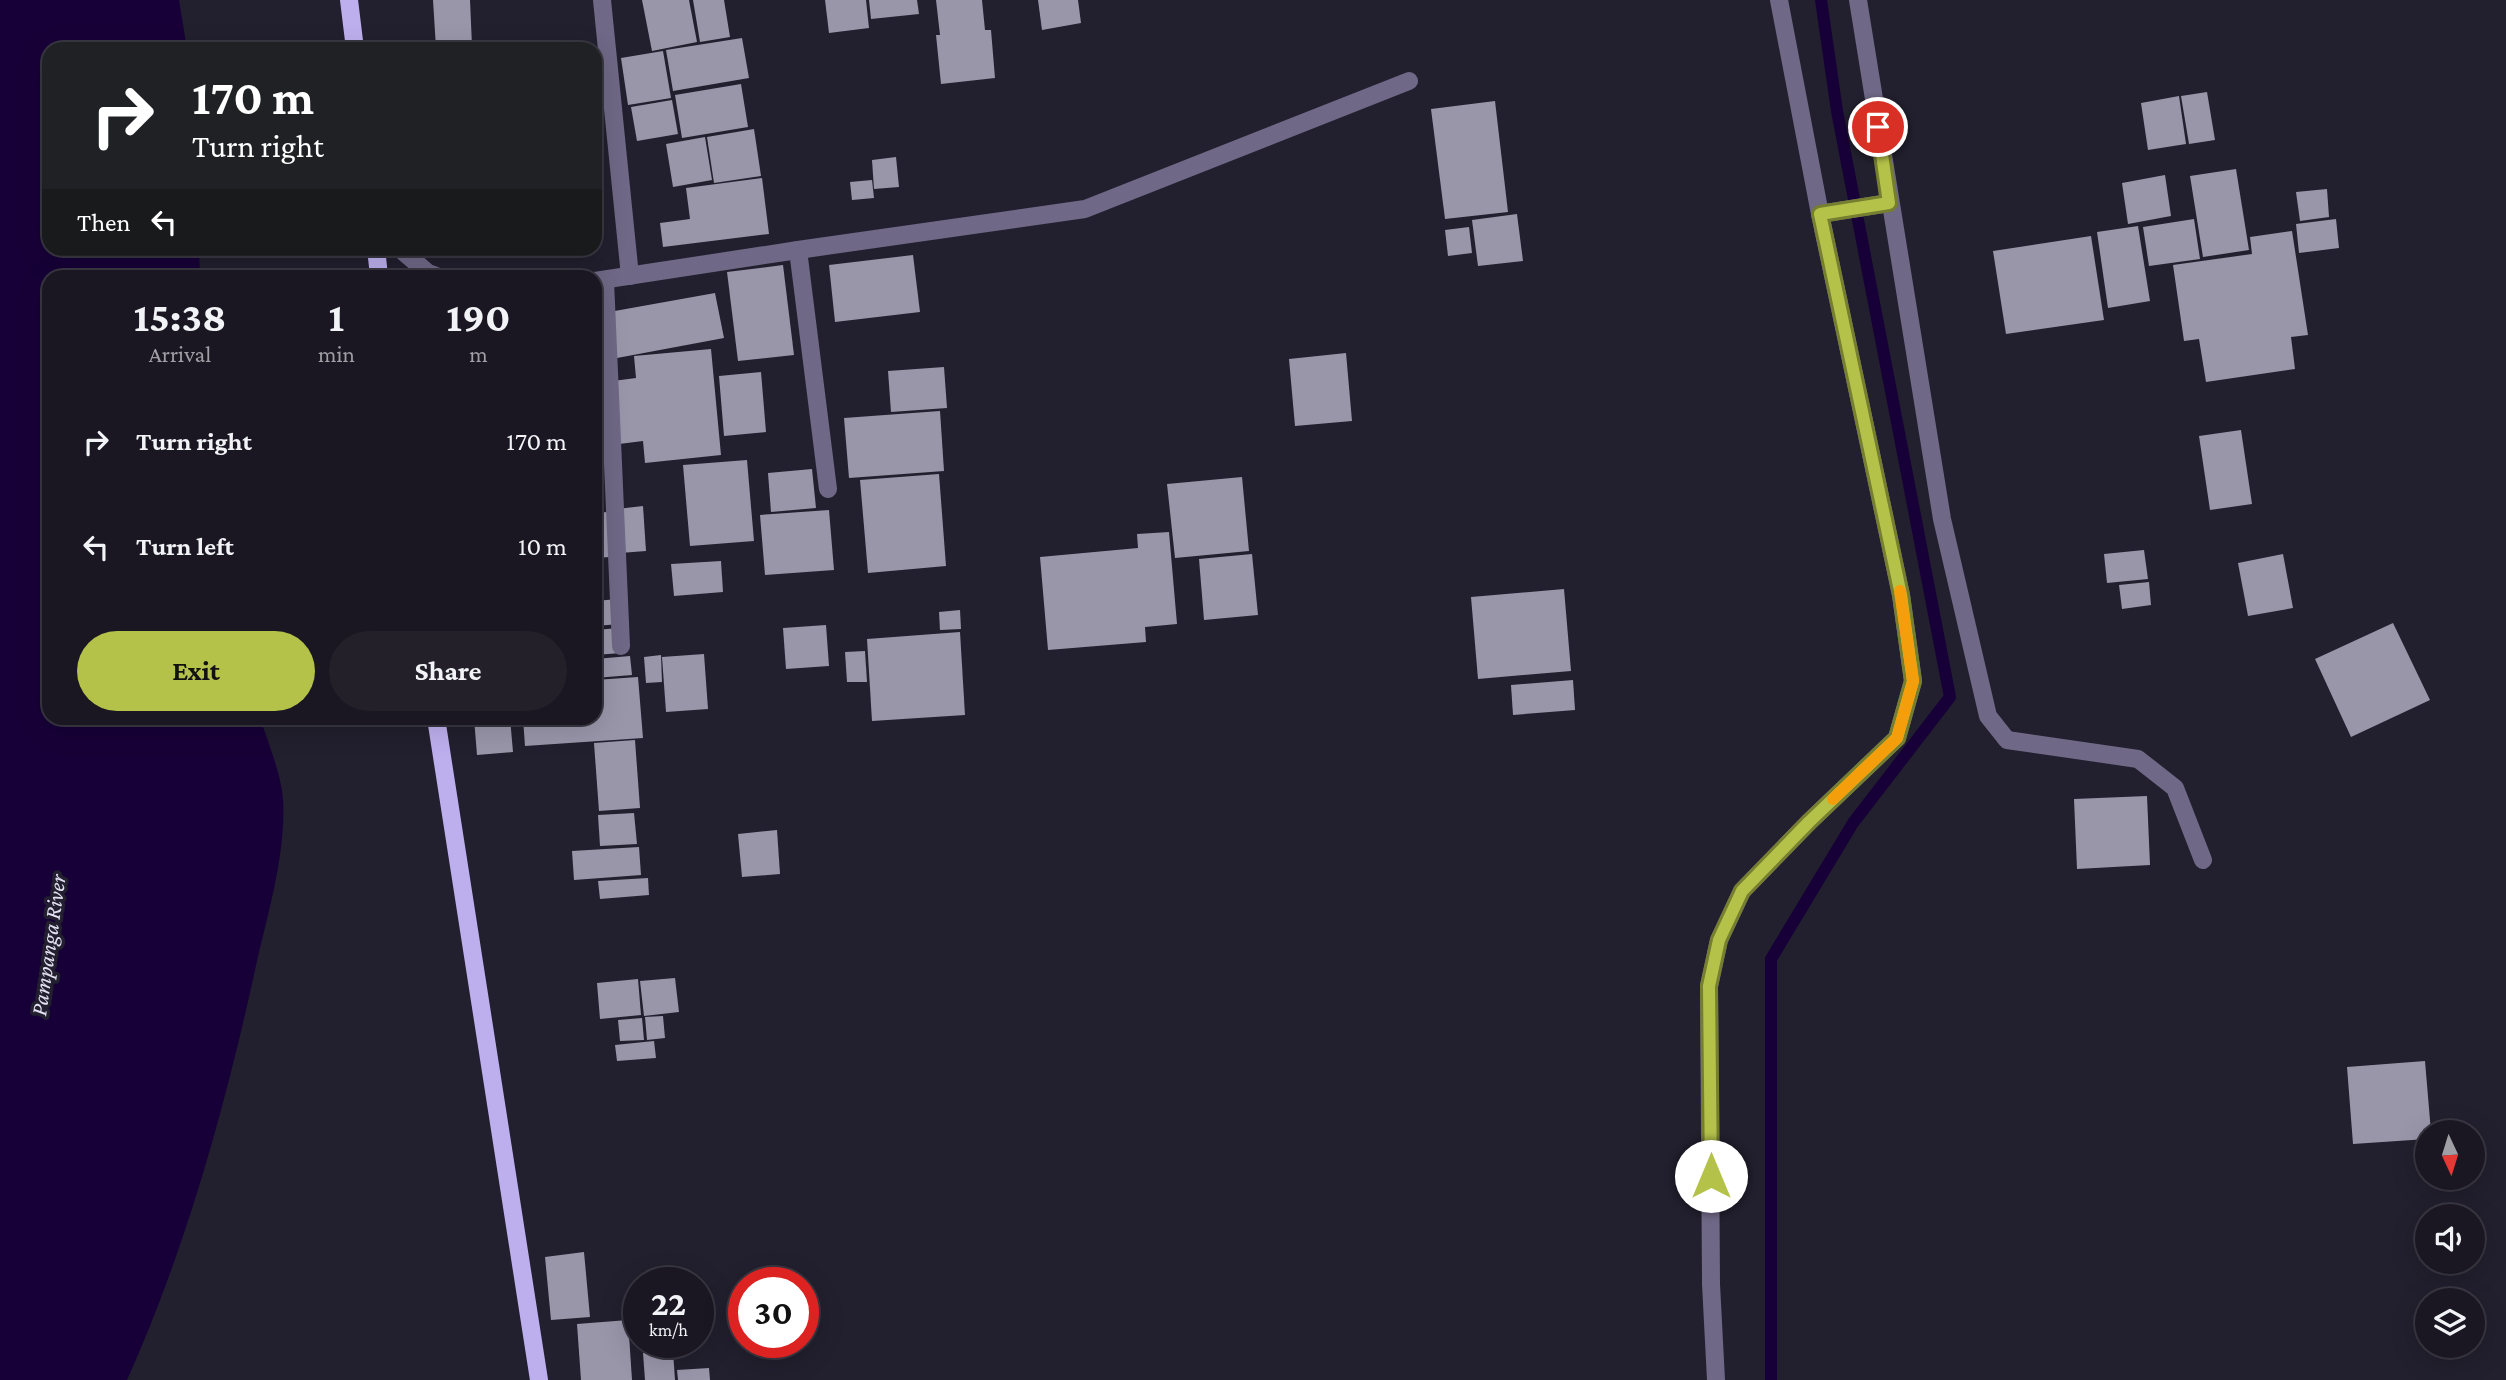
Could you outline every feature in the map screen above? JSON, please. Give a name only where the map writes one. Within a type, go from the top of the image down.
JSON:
[{"type":"main road","points":[[349,0],[354,42]]},
{"type":"main road","points":[[437,725],[539,1380]]},
{"type":"street","points":[[602,0],[631,276]]},
{"type":"street","points":[[1716,1380],[1712,1284],[1709,986],[1719,940],[1742,891],[1897,738],[1913,681],[1901,595],[1820,214],[1779,0]]},
{"type":"street","points":[[1858,0],[1942,519],[1987,716],[2007,740],[2138,759],[2175,788],[2203,860]]},
{"type":"street","points":[[602,281],[1085,209],[1409,81]]},
{"type":"street","points":[[1820,214],[1889,203]]},
{"type":"street","points":[[797,250],[828,489]]},
{"type":"street","points":[[408,256],[425,270]]},
{"type":"street","points":[[602,316],[621,646]]},
{"type":"water","name":"Pampanga River","points":[[0,0],[179,0],[186,42],[42,42],[42,256],[199,256],[200,270],[42,270],[42,725],[262,725],[282,789],[282,840],[276,881],[245,1015],[203,1174],[168,1278],[127,1380],[0,1380]]},
{"type":"building","points":[[433,0],[470,0],[472,42],[436,42]]},
{"type":"building","points":[[642,0],[689,0],[697,42],[652,51]]},
{"type":"building","points":[[693,0],[724,0],[730,37],[700,42]]},
{"type":"building","points":[[825,0],[866,0],[869,28],[829,33]]},
{"type":"building","points":[[869,0],[917,0],[919,14],[871,19]]},
{"type":"building","points":[[936,0],[982,0],[985,30],[991,30],[995,78],[941,84]]},
{"type":"building","points":[[1038,0],[1078,0],[1081,23],[1042,30]]},
{"type":"building","points":[[742,38],[749,78],[673,91],[666,50]]},
{"type":"building","points":[[663,51],[671,98],[628,105],[621,58]]},
{"type":"building","points":[[741,84],[748,127],[682,138],[675,95]]},
{"type":"building","points":[[2207,92],[2215,140],[2189,144],[2181,96]]},
{"type":"building","points":[[2179,96],[2186,144],[2148,150],[2141,103]]},
{"type":"building","points":[[672,100],[678,134],[637,141],[631,107]]},
{"type":"building","points":[[1495,101],[1508,212],[1445,219],[1431,109]]},
{"type":"building","points":[[754,129],[761,176],[714,183],[707,137]]},
{"type":"building","points":[[705,137],[712,180],[673,187],[666,144]]},
{"type":"building","points":[[896,157],[899,187],[874,189],[872,160]]},
{"type":"building","points":[[2236,169],[2249,250],[2203,257],[2190,176]]},
{"type":"building","points":[[2165,175],[2171,216],[2128,224],[2122,183]]},
{"type":"building","points":[[762,178],[769,234],[663,247],[660,223],[690,219],[686,188]]},
{"type":"building","points":[[872,180],[874,198],[852,200],[850,182]]},
{"type":"building","points":[[2327,189],[2329,217],[2300,221],[2296,192]]},
{"type":"building","points":[[1517,214],[1523,261],[1478,266],[1472,220]]},
{"type":"building","points":[[2194,219],[2200,259],[2149,266],[2143,227]]},
{"type":"building","points":[[2336,219],[2339,248],[2299,253],[2296,224]]},
{"type":"building","points":[[2138,226],[2150,301],[2108,308],[2097,232]]},
{"type":"building","points":[[1469,227],[1472,253],[1448,256],[1445,230]]},
{"type":"building","points":[[2292,231],[2308,335],[2291,337],[2295,369],[2206,382],[2199,339],[2184,341],[2173,265],[2252,254],[2250,237]]},
{"type":"building","points":[[2091,236],[2104,320],[2006,334],[1993,251]]},
{"type":"building","points":[[913,255],[920,312],[835,322],[829,265]]},
{"type":"building","points":[[783,265],[794,355],[738,361],[727,272]]},
{"type":"building","points":[[715,293],[724,338],[617,358],[609,312]]},
{"type":"building","points":[[711,349],[721,455],[645,463],[643,441],[619,444],[613,381],[636,378],[634,356]]},
{"type":"building","points":[[1346,353],[1352,421],[1295,426],[1289,359]]},
{"type":"building","points":[[944,367],[947,408],[891,412],[888,371]]},
{"type":"building","points":[[602,369],[606,419],[602,419]]},
{"type":"building","points":[[761,372],[766,432],[724,436],[719,376]]},
{"type":"building","points":[[940,411],[944,471],[849,478],[844,418]]},
{"type":"building","points":[[2241,430],[2252,504],[2210,510],[2199,436]]},
{"type":"building","points":[[747,460],[754,541],[690,546],[683,465]]},
{"type":"building","points":[[812,469],[816,508],[771,512],[768,473]]},
{"type":"building","points":[[939,474],[946,566],[868,573],[860,480]]},
{"type":"building","points":[[1242,477],[1249,551],[1175,558],[1167,484]]},
{"type":"building","points":[[643,506],[646,551],[620,553],[617,509]]},
{"type":"building","points":[[829,510],[834,570],[765,575],[760,515]]},
{"type":"building","points":[[602,512],[607,512],[610,557],[602,558]]},
{"type":"building","points":[[1169,532],[1177,624],[1145,627],[1146,642],[1048,650],[1040,557],[1138,548],[1137,534]]},
{"type":"building","points":[[2144,550],[2148,579],[2107,583],[2104,554]]},
{"type":"building","points":[[1252,554],[1258,615],[1204,620],[1199,559]]},
{"type":"building","points":[[2283,554],[2293,608],[2248,616],[2238,563]]},
{"type":"building","points":[[721,561],[723,592],[674,596],[671,564]]},
{"type":"building","points":[[2149,582],[2151,605],[2122,609],[2119,585]]},
{"type":"building","points":[[1564,589],[1571,671],[1478,679],[1471,597]]},
{"type":"building","points":[[618,599],[620,624],[602,625],[602,600]]},
{"type":"building","points":[[960,610],[961,629],[940,630],[939,612]]},
{"type":"building","points":[[2393,623],[2430,700],[2351,737],[2315,659]]},
{"type":"building","points":[[826,625],[829,666],[786,669],[783,628]]},
{"type":"building","points":[[619,628],[621,653],[602,654],[602,629]]},
{"type":"building","points":[[960,632],[965,715],[872,721],[867,639]]},
{"type":"building","points":[[865,651],[867,682],[847,682],[845,652]]},
{"type":"building","points":[[704,654],[708,709],[666,712],[662,657]]},
{"type":"building","points":[[661,655],[662,682],[646,683],[644,657]]},
{"type":"building","points":[[630,656],[632,675],[602,677],[602,658]]},
{"type":"building","points":[[638,677],[643,738],[525,746],[524,725],[602,725],[602,680]]},
{"type":"building","points":[[1573,680],[1575,710],[1513,715],[1511,685]]},
{"type":"building","points":[[475,725],[511,725],[513,752],[477,755]]},
{"type":"building","points":[[635,740],[640,808],[599,811],[594,743]]},
{"type":"building","points":[[2147,796],[2150,865],[2077,869],[2074,799]]},
{"type":"building","points":[[634,813],[637,844],[600,846],[598,815]]},
{"type":"building","points":[[777,830],[780,874],[742,877],[738,834]]},
{"type":"building","points":[[639,847],[641,875],[574,880],[572,851]]},
{"type":"building","points":[[648,878],[649,895],[600,899],[598,881]]},
{"type":"building","points":[[675,978],[679,1012],[644,1016],[640,981]]},
{"type":"building","points":[[638,979],[641,1015],[600,1019],[597,983]]},
{"type":"building","points":[[663,1016],[665,1038],[647,1040],[645,1017]]},
{"type":"building","points":[[642,1018],[644,1040],[620,1041],[618,1020]]},
{"type":"building","points":[[654,1041],[656,1058],[617,1061],[615,1045]]},
{"type":"building","points":[[2425,1061],[2430,1120],[2415,1120],[2415,1140],[2353,1144],[2347,1067]]},
{"type":"building","points":[[584,1252],[590,1317],[551,1320],[545,1257]]},
{"type":"building","points":[[623,1320],[623,1358],[631,1358],[632,1380],[581,1380],[577,1324]]},
{"type":"building","points":[[643,1358],[673,1358],[675,1380],[645,1380]]},
{"type":"building","points":[[709,1368],[710,1380],[678,1380],[677,1370]]},
{"type":"waterway","points":[[1771,1380],[1771,959],[1853,823],[1950,697],[1837,111],[1821,0]]},
{"type":"slow traffic","points":[[1833,799],[1897,738],[1913,681],[1900,591]]},
{"type":"route","points":[[1711,1176],[1709,986],[1719,940],[1742,891],[1897,738],[1913,681],[1901,595],[1820,214],[1889,203],[1878,127]]}]
